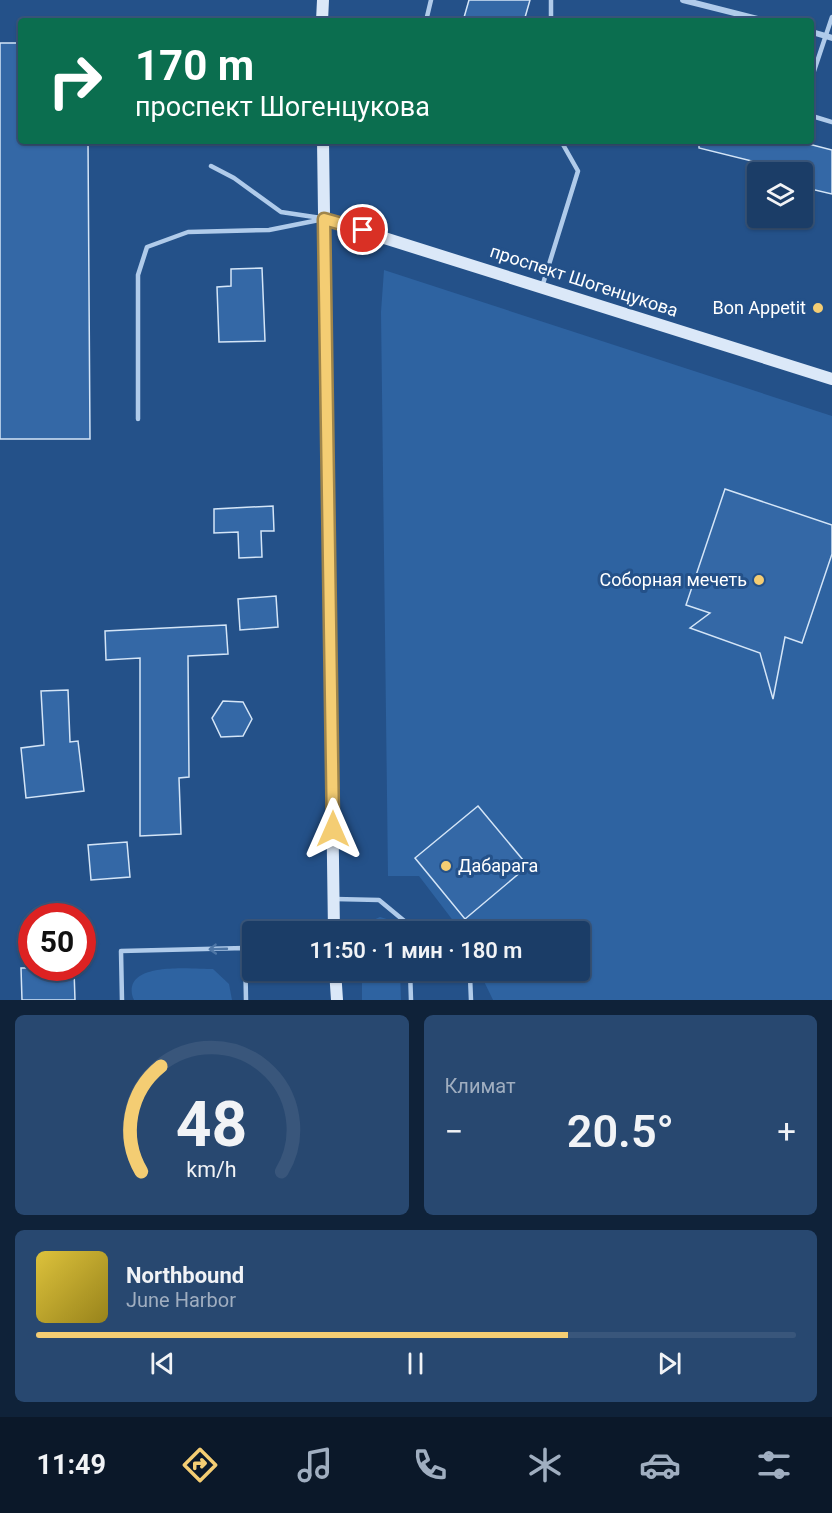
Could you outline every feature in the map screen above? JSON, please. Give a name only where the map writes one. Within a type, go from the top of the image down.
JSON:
[{"type":"main road","points":[[322,18],[323,0]]},
{"type":"main road","points":[[323,144],[333,921]]},
{"type":"main road","name":"проспект Шогенцукова","points":[[324,219],[832,379]]},
{"type":"main road","points":[[336,981],[337,1000]]},
{"type":"street","points":[[683,0],[754,18]]},
{"type":"street","points":[[814,33],[829,37]]},
{"type":"lane","points":[[427,18],[431,0]]},
{"type":"lane","points":[[551,0],[551,18]]},
{"type":"lane","points":[[814,72],[829,37],[832,17]]},
{"type":"lane","points":[[814,117],[832,122]]},
{"type":"lane","points":[[542,286],[578,171],[563,144]]},
{"type":"lane","points":[[210,166],[234,178],[281,212],[324,219]]},
{"type":"lane","points":[[138,419],[138,275],[147,247],[188,232],[269,230],[324,219]]},
{"type":"lane","points":[[333,899],[379,900],[404,921]]},
{"type":"lane","points":[[122,1000],[121,951],[245,948],[246,1000]]},
{"type":"lane","points":[[410,981],[411,1000]]},
{"type":"lane","points":[[470,981],[471,1000]]},
{"type":"shaded area","points":[[384,270],[832,416],[832,1000],[493,1000],[484,981],[590,981],[590,921],[453,921],[419,876],[388,876],[381,312]]},
{"type":"shaded area","points":[[380,917],[391,921],[371,921]]},
{"type":"shaded area","points":[[175,968],[213,969],[229,984],[232,1000],[134,1000],[132,987],[137,978],[147,973]]},
{"type":"shaded area","points":[[362,981],[400,981],[401,1000],[362,1000]]},
{"type":"building","points":[[469,0],[530,0],[525,18],[464,18]]},
{"type":"building","points":[[0,43],[18,43],[18,144],[88,144],[90,439],[0,439]]},
{"type":"building","points":[[699,144],[809,144],[832,150],[832,194],[813,190],[813,162],[756,162],[699,148]]},
{"type":"building","points":[[262,268],[265,341],[219,342],[217,287],[231,286],[231,269]]},
{"type":"building","name":"Соборная мечеть","points":[[725,489],[832,525],[832,554],[802,643],[785,637],[773,699],[760,653],[690,628],[710,613],[686,605]]},
{"type":"building","points":[[273,506],[274,531],[261,531],[262,557],[239,558],[238,532],[214,533],[214,509]]},
{"type":"building","points":[[276,596],[278,627],[240,630],[238,599]]},
{"type":"building","points":[[226,625],[228,654],[188,656],[189,777],[179,778],[181,834],[140,836],[140,658],[106,660],[105,631]]},
{"type":"building","points":[[68,690],[70,742],[78,741],[84,791],[26,798],[21,748],[44,745],[41,691]]},
{"type":"building","points":[[223,701],[243,702],[252,719],[243,736],[221,737],[212,718]]},
{"type":"building","points":[[478,806],[528,866],[465,919],[415,858]]},
{"type":"building","points":[[127,842],[130,877],[91,880],[88,845]]},
{"type":"building","points":[[21,981],[74,981],[75,1000],[22,1000]]},
{"type":"place","name":"Bon Appetit","points":[[818,308]]},
{"type":"place","name":"Соборная мечеть","points":[[759,580]]},
{"type":"place","name":"Дабарага","points":[[446,866]]},
{"type":"route","points":[[333,829],[324,219],[363,230]]}]
